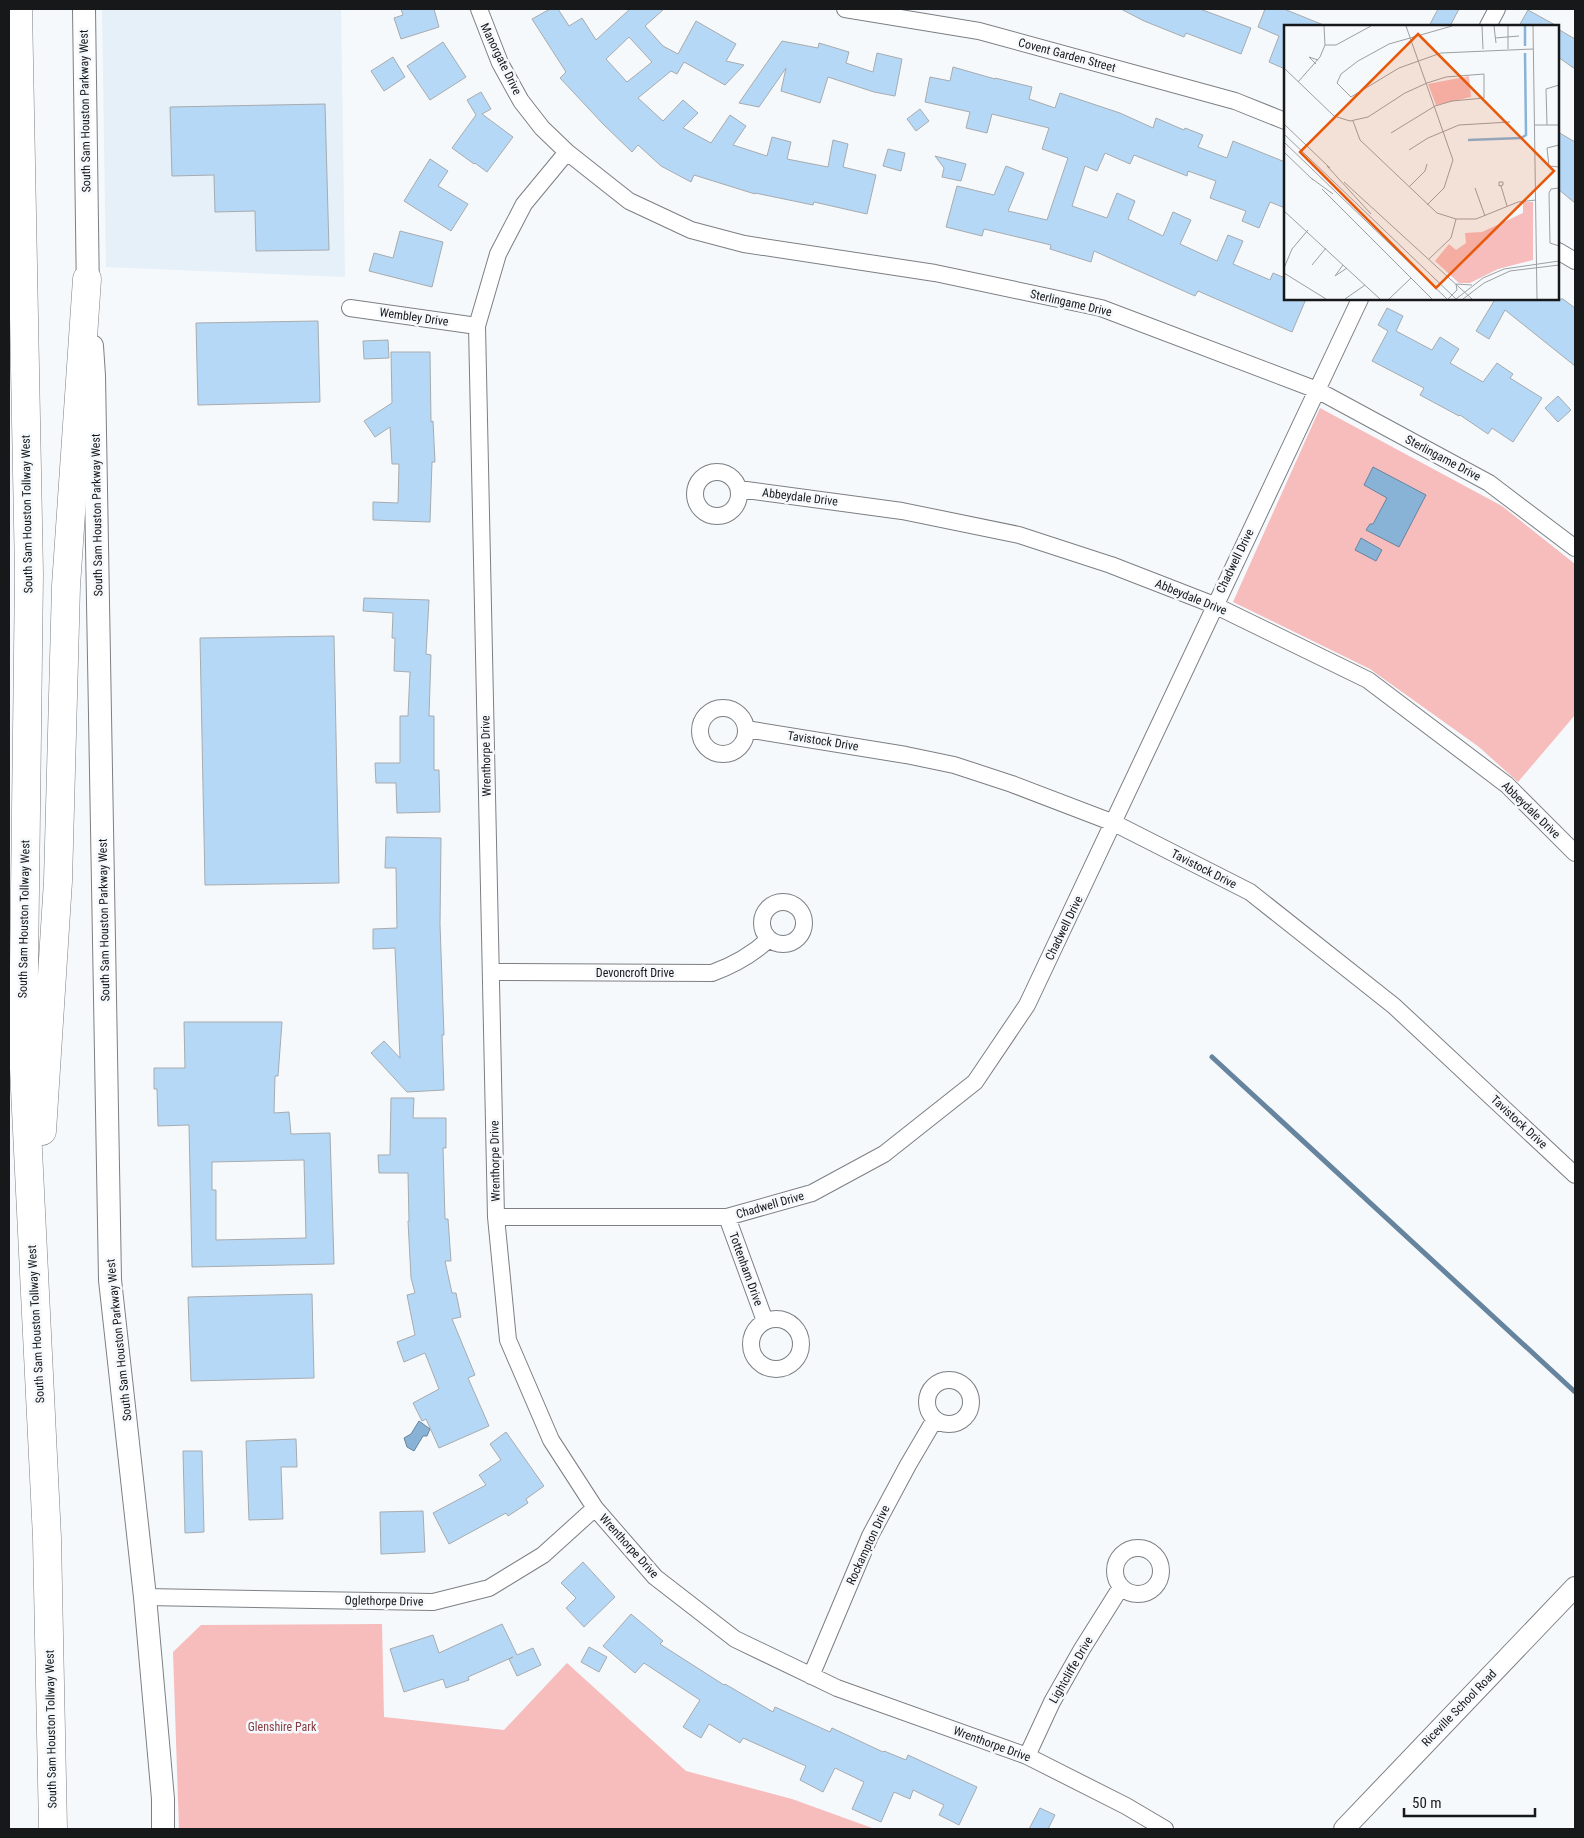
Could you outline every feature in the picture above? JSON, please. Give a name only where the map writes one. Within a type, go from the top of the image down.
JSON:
[{"type":"highway","name":"South Sam Houston Tollway West","points":[[18,9],[29,574],[23,1048],[47,1538],[53,1829]]},
{"type":"highway","points":[[33,1262],[58,881],[66,586],[87,279]]},
{"type":"main road","name":"South Sam Houston Parkway West","points":[[84,9],[87,279],[94,376],[110,1280],[144,1597],[163,1829]]},
{"type":"street","name":"Manorgate Drive","points":[[478,9],[500,63],[521,100],[542,128],[567,152]]},
{"type":"street","name":"Covent Garden Street","points":[[845,9],[979,31],[1235,101],[1284,121]]},
{"type":"street","points":[[1489,25],[1497,9]]},
{"type":"street","name":"Wrenthorpe Drive","points":[[567,152],[524,204],[498,254],[478,326],[496,1217],[508,1340],[551,1440],[595,1508],[655,1577],[735,1639],[837,1688],[1027,1756],[1126,1806],[1165,1829]]},
{"type":"street","name":"Sterlingame Drive","points":[[567,152],[629,202],[691,230],[744,244],[934,273],[1101,308],[1318,390],[1489,483],[1575,548]]},
{"type":"street","points":[[1559,252],[1575,261]]},
{"type":"street","name":"Chadwell Drive","points":[[496,1217],[727,1217],[812,1193],[884,1154],[975,1082],[1027,1005],[1114,823],[1214,605],[1360,300]]},
{"type":"street","name":"Wembley Drive","points":[[350,308],[478,326]]},
{"type":"street","name":"Abbeydale Drive","points":[[739,489],[902,511],[1019,535],[1111,565],[1214,605],[1368,680],[1506,785],[1575,853]]},
{"type":"street","name":"Tavistock Drive","points":[[746,729],[906,755],[954,765],[1012,784],[1114,823],[1250,892],[1394,1006],[1575,1175]]},
{"type":"street","name":"Devoncroft Drive","points":[[491,972],[712,973],[734,965],[756,951],[769,939]]},
{"type":"street","name":"Tottenham Drive","points":[[727,1217],[765,1321]]},
{"type":"street","name":"Rockampton Drive","points":[[811,1676],[870,1536],[935,1419]]},
{"type":"street","name":"Oglethorpe Drive","points":[[144,1597],[433,1602],[489,1588],[543,1555],[595,1508]]},
{"type":"street","name":"Lightcliffe Drive","points":[[1027,1756],[1052,1702],[1082,1648],[1121,1587]]},
{"type":"street","name":"Riceville School Road","points":[[1344,1829],[1575,1587]]},
{"type":"shaded area","points":[[102,9],[341,9],[345,277],[106,267]]},
{"type":"green space","points":[[1320,408],[1502,506],[1575,564],[1575,715],[1518,782],[1479,747],[1370,669],[1233,602]]},
{"type":"green space","name":"Glenshire Park","points":[[382,1624],[384,1717],[504,1730],[567,1663],[686,1771],[792,1799],[875,1829],[179,1829],[173,1652],[201,1625]]},
{"type":"water","points":[[1373,467],[1426,495],[1399,547],[1366,530],[1370,524],[1373,524],[1387,498],[1364,485]]},
{"type":"water","points":[[1361,538],[1382,550],[1376,561],[1355,550]]},
{"type":"water","points":[[419,1421],[430,1429],[427,1436],[423,1436],[414,1451],[407,1447],[404,1438],[411,1434]]},
{"type":"building","points":[[401,9],[434,9],[439,27],[401,39],[394,18],[403,15]]},
{"type":"building","points":[[550,9],[558,9],[569,26],[582,18],[596,40],[630,9],[664,9],[645,26],[663,46],[678,54],[696,21],[736,44],[726,61],[744,65],[725,85],[684,62],[677,74],[671,71],[638,98],[663,121],[683,100],[698,113],[683,128],[711,143],[730,115],[746,126],[733,145],[767,156],[772,137],[791,142],[787,159],[828,167],[833,140],[848,144],[843,167],[876,175],[867,214],[814,202],[813,205],[755,194],[694,175],[691,182],[661,166],[638,145],[632,152],[560,78],[566,72],[532,19]],"holes":[[[629,37],[652,62],[627,82],[606,59]]]},
{"type":"building","points":[[1121,9],[1200,9],[1251,28],[1241,54],[1186,33],[1184,37],[1144,21]]},
{"type":"building","points":[[1265,9],[1284,9],[1324,25],[1284,25],[1284,69],[1269,62],[1279,36],[1258,27]]},
{"type":"building","points":[[1438,9],[1459,9],[1451,25],[1430,25]]},
{"type":"building","points":[[1528,10],[1555,25],[1520,25]]},
{"type":"building","points":[[1559,30],[1575,39],[1575,69],[1559,58]]},
{"type":"building","points":[[782,41],[818,48],[819,43],[849,52],[846,63],[873,72],[877,53],[902,59],[895,96],[874,92],[828,77],[820,103],[781,91],[786,68],[759,107],[739,103]]},
{"type":"building","points":[[443,42],[466,77],[430,100],[407,66]]},
{"type":"building","points":[[393,57],[405,77],[384,91],[371,71]]},
{"type":"building","points":[[953,67],[1032,87],[1029,99],[1055,108],[1060,93],[1120,113],[1153,128],[1156,118],[1184,130],[1185,128],[1203,135],[1198,147],[1227,158],[1233,141],[1284,162],[1284,208],[1270,202],[1259,228],[1242,221],[1246,211],[1210,198],[1216,181],[1188,171],[1187,176],[1134,155],[1130,164],[1105,153],[1097,171],[1085,166],[1072,206],[1107,218],[1117,193],[1135,201],[1128,219],[1163,236],[1173,212],[1191,220],[1180,244],[1217,261],[1228,235],[1243,241],[1233,264],[1270,280],[1273,273],[1284,278],[1284,300],[1306,300],[1292,332],[1198,291],[1195,296],[1094,251],[1091,262],[1050,249],[1051,245],[984,229],[982,236],[946,227],[957,186],[994,195],[1006,166],[1024,173],[1008,211],[1047,220],[1068,158],[1042,149],[1049,128],[992,114],[987,133],[966,128],[970,112],[925,102],[930,77],[950,81]]},
{"type":"building","points":[[481,92],[491,109],[482,114],[513,137],[487,172],[452,148],[476,115],[467,100]]},
{"type":"building","points":[[325,104],[329,250],[256,251],[255,211],[215,212],[214,175],[172,176],[170,107]]},
{"type":"building","points":[[920,109],[929,121],[916,131],[907,119]]},
{"type":"building","points":[[1559,133],[1575,142],[1575,203],[1559,190]]},
{"type":"building","points":[[888,149],[905,153],[901,171],[883,166]]},
{"type":"building","points":[[935,156],[966,164],[961,181],[942,177],[944,168]]},
{"type":"building","points":[[430,159],[448,171],[438,186],[468,204],[451,231],[404,201]]},
{"type":"building","points":[[400,231],[443,242],[432,287],[369,271],[374,253],[393,258]]},
{"type":"building","points":[[1563,299],[1575,308],[1575,366],[1505,310],[1489,339],[1476,331],[1494,301],[1492,300]]},
{"type":"building","points":[[1387,308],[1403,316],[1396,331],[1432,350],[1440,337],[1459,349],[1450,363],[1483,382],[1497,363],[1513,374],[1510,378],[1542,398],[1513,442],[1492,428],[1488,434],[1460,415],[1420,395],[1424,388],[1372,361],[1388,331],[1378,325]]},
{"type":"building","points":[[318,321],[320,402],[198,405],[196,323]]},
{"type":"building","points":[[388,340],[389,358],[364,359],[363,341]]},
{"type":"building","points":[[391,352],[430,352],[431,422],[433,421],[435,462],[432,462],[430,522],[373,520],[373,502],[398,503],[399,464],[392,464],[390,427],[375,437],[364,421],[392,403]]},
{"type":"building","points":[[1558,396],[1571,410],[1558,422],[1545,408]]},
{"type":"building","points":[[364,598],[429,600],[426,654],[431,655],[429,716],[434,716],[434,770],[439,770],[440,812],[397,813],[396,783],[376,783],[375,763],[400,763],[400,716],[408,716],[410,672],[394,671],[395,638],[392,638],[393,613],[363,611]]},
{"type":"building","points":[[334,636],[339,883],[205,885],[200,638]]},
{"type":"building","points":[[386,837],[441,838],[440,924],[444,1090],[407,1092],[371,1053],[384,1041],[400,1058],[395,948],[373,949],[373,929],[397,928],[396,868],[385,868]]},
{"type":"building","points":[[184,1022],[282,1022],[278,1076],[275,1076],[274,1113],[289,1112],[291,1134],[330,1133],[334,1264],[192,1267],[189,1125],[158,1126],[157,1089],[154,1089],[154,1068],[185,1068]],"holes":[[[304,1160],[306,1238],[216,1240],[216,1190],[212,1190],[212,1162]]]},
{"type":"building","points":[[391,1098],[414,1098],[413,1118],[446,1118],[446,1148],[443,1148],[445,1219],[448,1219],[451,1261],[445,1261],[452,1293],[456,1293],[461,1317],[452,1319],[475,1375],[468,1378],[489,1426],[439,1448],[426,1419],[422,1421],[413,1403],[439,1389],[425,1353],[404,1362],[397,1342],[415,1335],[407,1295],[415,1293],[411,1278],[408,1173],[379,1173],[378,1155],[390,1155]]},
{"type":"building","points":[[312,1294],[314,1378],[191,1381],[188,1297]]},
{"type":"building","points":[[506,1432],[544,1486],[526,1499],[528,1503],[508,1516],[506,1513],[449,1544],[433,1513],[486,1485],[479,1475],[501,1460],[490,1444]]},
{"type":"building","points":[[296,1439],[297,1467],[281,1467],[283,1519],[249,1520],[246,1441]]},
{"type":"building","points":[[183,1451],[202,1451],[204,1532],[185,1533]]},
{"type":"building","points":[[423,1511],[425,1552],[381,1554],[380,1512]]},
{"type":"building","points":[[583,1562],[615,1597],[584,1627],[566,1608],[576,1598],[561,1583]]},
{"type":"building","points":[[631,1614],[663,1641],[660,1644],[724,1685],[773,1712],[775,1707],[830,1732],[832,1728],[883,1752],[906,1760],[908,1755],[977,1787],[959,1825],[939,1815],[944,1805],[913,1790],[910,1799],[894,1792],[881,1822],[852,1809],[864,1782],[835,1768],[823,1792],[800,1780],[806,1766],[743,1738],[740,1743],[709,1724],[701,1738],[683,1727],[700,1700],[644,1663],[635,1673],[603,1646]]},
{"type":"building","points":[[502,1624],[517,1655],[533,1648],[541,1665],[517,1676],[509,1659],[513,1657],[468,1677],[469,1680],[446,1688],[443,1679],[404,1692],[390,1649],[433,1635],[439,1653]]},
{"type":"building","points":[[589,1647],[607,1657],[599,1672],[581,1662]]},
{"type":"building","points":[[1040,1808],[1055,1815],[1048,1829],[1029,1829]]},
{"type":"waterway","points":[[1212,1057],[1575,1392]]}]
